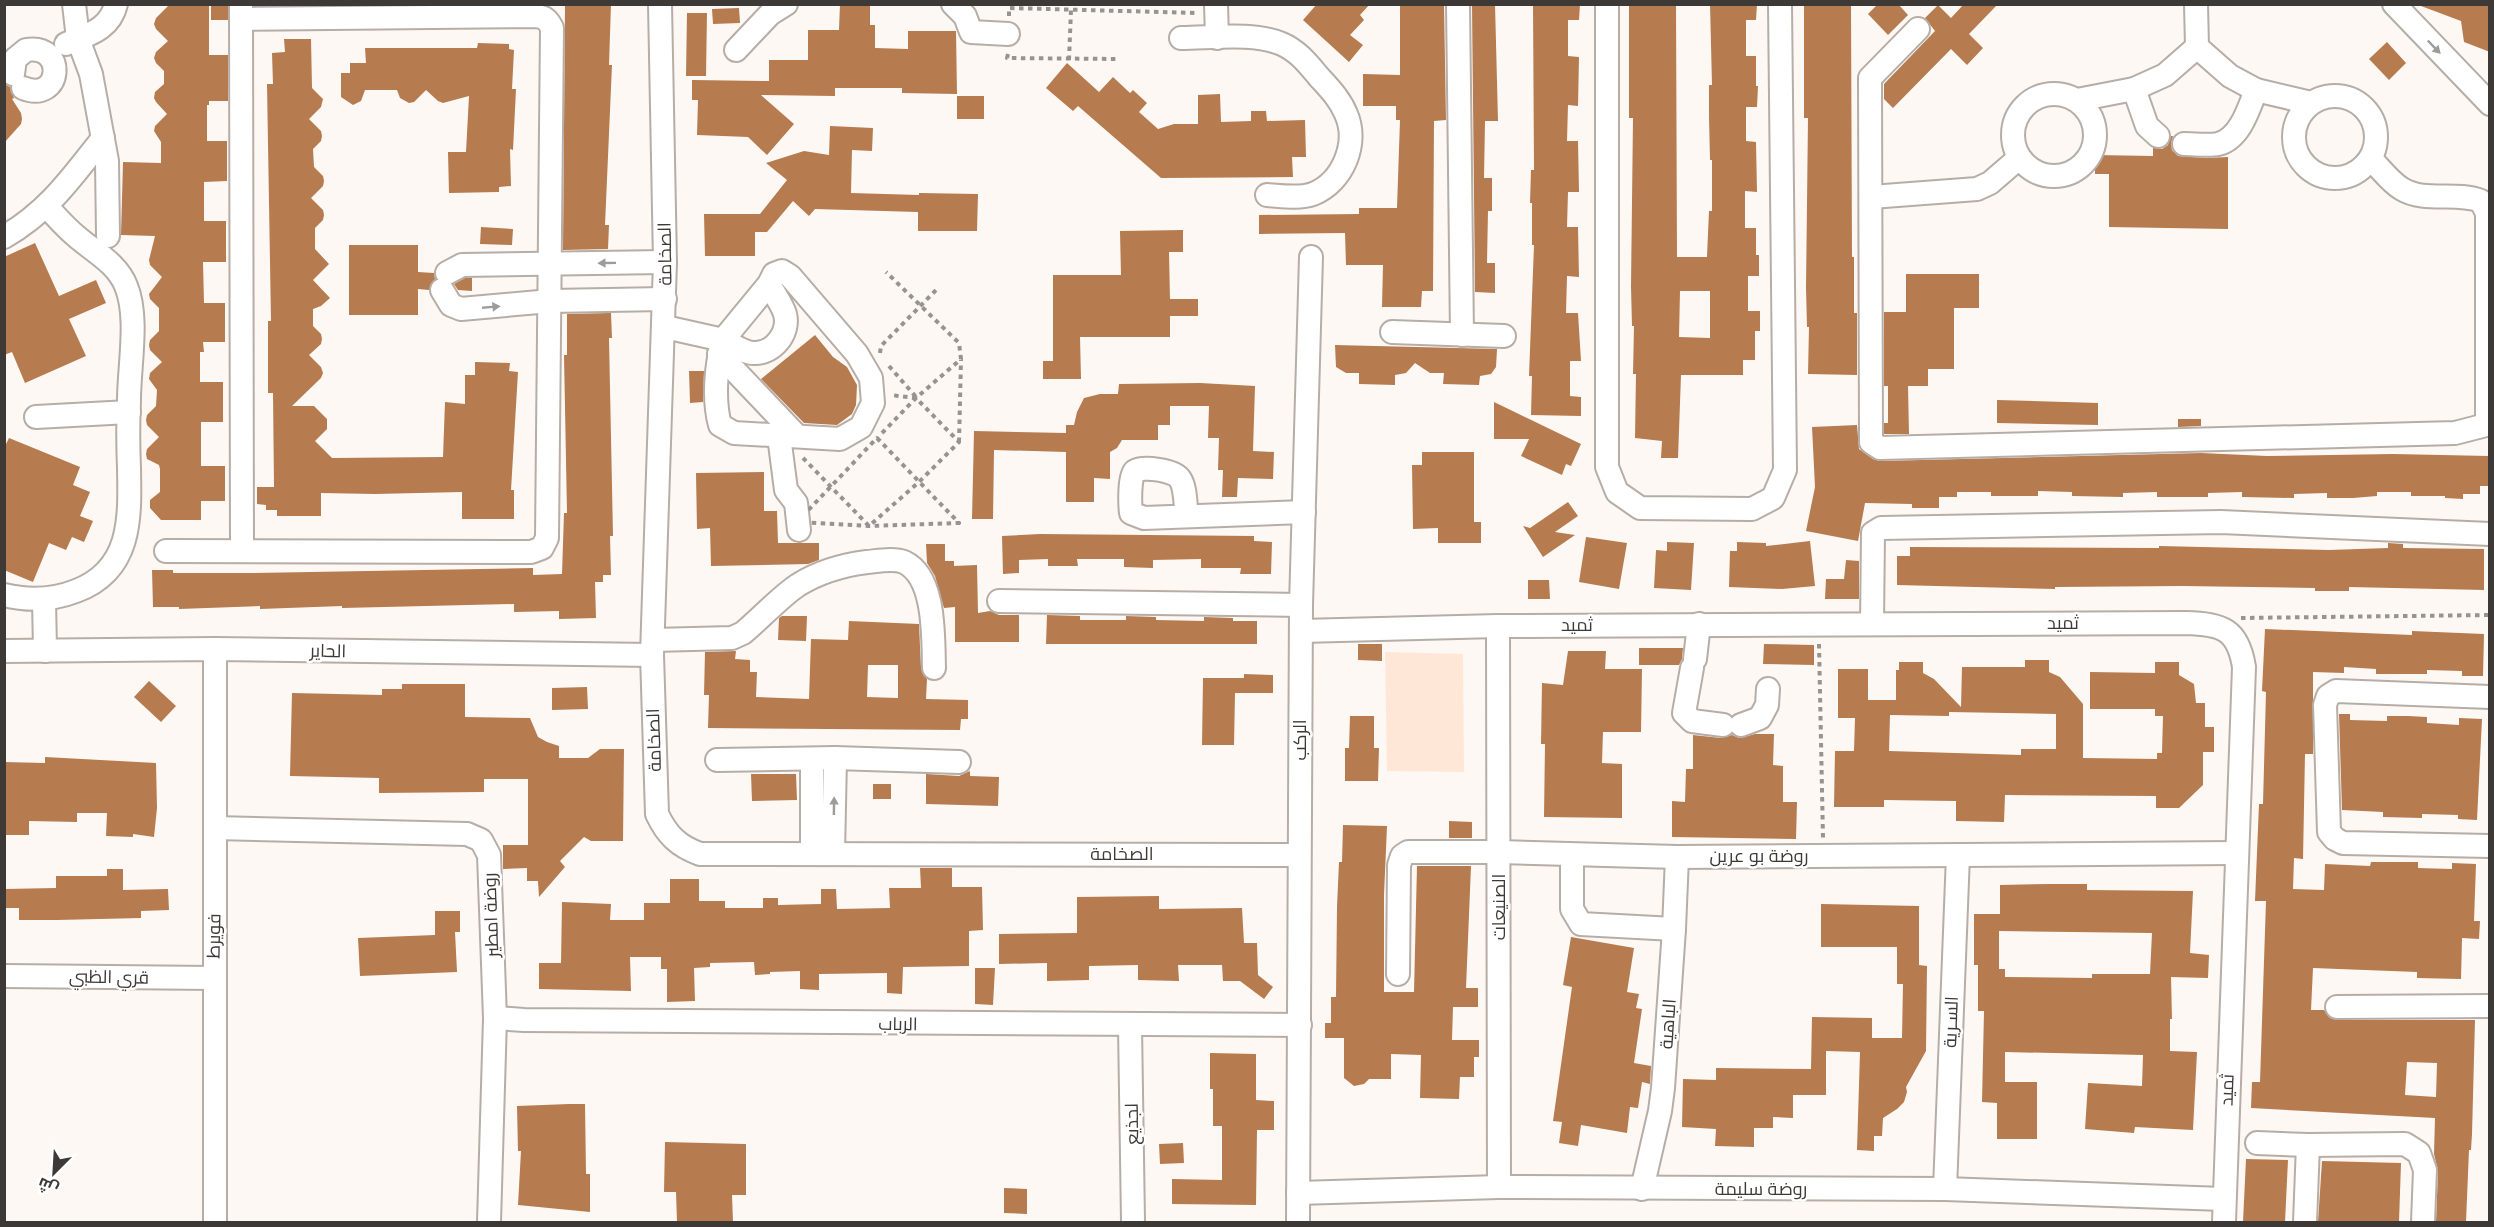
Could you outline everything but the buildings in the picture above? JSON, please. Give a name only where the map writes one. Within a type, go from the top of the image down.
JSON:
[{"type":"street","points":[[74,4],[78,39],[91,74],[107,161],[108,236]]},
{"type":"street","points":[[48,54],[55,66],[53,80],[49,85],[37,91],[18,81],[15,59],[20,54],[34,49],[48,54],[88,36],[104,26],[116,4]]},
{"type":"street","name":"الصخامة","points":[[660,4],[666,262],[652,647],[657,814],[664,829],[683,848],[700,854],[1299,855]]},
{"type":"street","points":[[736,50],[770,14],[786,4]]},
{"type":"street","points":[[953,4],[966,16],[971,32],[1008,34]]},
{"type":"street","points":[[1458,4],[1462,335]]},
{"type":"street","points":[[1607,4],[1607,467],[1617,492],[1640,508],[1752,509],[1773,498],[1785,470],[1780,4]]},
{"type":"street","points":[[2196,4],[2198,47],[2230,76],[2256,90],[2311,103]]},
{"type":"street","points":[[2394,4],[2490,104]]},
{"type":"street","points":[[1216,9],[1217,38]]},
{"type":"street","points":[[166,551],[531,552],[542,548],[548,538],[550,301],[552,28],[546,18],[536,16],[241,12],[242,551]]},
{"type":"street","points":[[1918,29],[1870,78],[1871,442],[1880,448],[2455,433],[2488,424],[2487,213],[2481,201],[2469,196],[2416,195],[2403,190],[2371,159]]},
{"type":"street","points":[[1181,38],[1258,38],[1289,47],[1305,60],[1340,101],[1347,115],[1350,147],[1346,162],[1337,176],[1326,187],[1312,194],[1297,197],[1267,195]]},
{"type":"street","points":[[2077,100],[2134,89],[2165,75],[2180,65],[2198,47]]},
{"type":"street","points":[[2134,89],[2147,126],[2158,136]]},
{"type":"street","points":[[2184,144],[2220,144],[2244,121],[2256,90]]},
{"type":"street","points":[[2045,94],[2061,94],[2077,100],[2088,111],[2095,126],[2095,143],[2089,158],[2077,170],[2063,176],[2046,176],[2031,170],[2019,158],[2013,144],[2012,127],[2019,112],[2030,100],[2045,94]]},
{"type":"street","points":[[2326,96],[2342,96],[2357,102],[2369,113],[2376,128],[2377,144],[2371,159],[2360,171],[2345,177],[2328,178],[2313,172],[2301,161],[2295,146],[2294,130],[2300,114],[2311,103],[2326,96]]},
{"type":"street","points":[[4,237],[47,207],[59,195],[103,138]]},
{"type":"street","points":[[1871,197],[1977,189],[1990,183],[2019,158]]},
{"type":"street","points":[[4,595],[44,599],[69,594],[89,585],[106,571],[121,550],[128,526],[132,318],[129,295],[126,284],[109,261],[75,235],[47,207]]},
{"type":"street","name":"الركب","points":[[1298,1222],[1301,605],[1311,257]]},
{"type":"street","points":[[665,299],[550,301],[462,309],[451,305],[445,282],[462,265],[666,262]]},
{"type":"street","points":[[782,271],[790,276],[857,354],[872,378],[873,403],[861,427],[840,440],[734,433],[720,425],[717,412],[721,347],[769,284],[774,274],[782,271]]},
{"type":"street","points":[[665,327],[721,347],[761,353],[775,346],[786,330],[785,315],[769,284]]},
{"type":"street","points":[[1392,332],[1504,336]]},
{"type":"street","points":[[721,347],[787,435],[786,490],[796,503],[798,526]]},
{"type":"street","points":[[36,417],[129,412]]},
{"type":"street","points":[[1187,516],[1304,512]]},
{"type":"street","points":[[1872,624],[1873,533],[1881,528],[2221,522],[2490,534]]},
{"type":"street","name":"الحاير","points":[[4,651],[652,647],[732,638],[760,619],[797,586],[825,571],[849,565],[897,560],[905,562],[916,573],[929,598],[933,615],[934,668]]},
{"type":"street","points":[[44,599],[45,651]]},
{"type":"street","points":[[999,602],[1301,605]]},
{"type":"street","name":"ثميد","points":[[1301,632],[1498,626],[1699,624],[2211,623],[2217,626],[2236,639],[2244,667],[2223,1222]]},
{"type":"street","points":[[1699,624],[1684,713],[1692,721],[1732,725],[1760,718],[1767,705],[1768,689]]},
{"type":"street","name":"الصنيعات","points":[[1498,626],[1499,1187]]},
{"type":"street","name":"فويرط","points":[[215,649],[215,1222]]},
{"type":"street","points":[[2490,697],[2336,691],[2328,696],[2325,705],[2329,832],[2335,839],[2343,843],[2490,846]]},
{"type":"street","points":[[823,854],[835,758]]},
{"type":"street","points":[[717,760],[835,758],[959,762]]},
{"type":"street","points":[[812,759],[823,854]]},
{"type":"street","name":"روضة امطير","points":[[215,828],[467,834],[480,840],[489,855],[495,1018],[489,1222]]},
{"type":"street","name":"روضة بو عرين","points":[[1398,974],[1399,865],[1402,856],[1408,852],[1677,856],[2236,853]]},
{"type":"street","points":[[1572,855],[1572,909],[1581,924],[1674,929]]},
{"type":"street","name":"السـرية","points":[[1945,1189],[1958,855]]},
{"type":"street","name":"الباهية","points":[[1642,1189],[1660,1111],[1674,929],[1677,856]]},
{"type":"street","name":"قري الظبي","points":[[4,976],[214,978]]},
{"type":"street","points":[[2337,1007],[2490,1006]]},
{"type":"street","name":"الرباب","points":[[495,1018],[1130,1026],[1300,1025]]},
{"type":"street","name":"لجذيع","points":[[1130,1026],[1133,1222]]},
{"type":"street","points":[[2258,1143],[2405,1144],[2419,1153],[2426,1170],[2423,1222]]},
{"type":"street","points":[[2305,1222],[2308,1145]]},
{"type":"street","name":"روضة سليمة","points":[[1298,1193],[1499,1187],[1945,1189],[2223,1199]]},
{"type":"path","points":[[1116,59],[1007,58],[1009,8],[1216,9]]},
{"type":"path","points":[[1069,60],[1071,9]]},
{"type":"path","points":[[869,526],[919,482],[959,442],[961,359],[959,344],[886,272]]},
{"type":"path","points":[[880,356],[881,346],[938,288]]},
{"type":"path","points":[[798,526],[831,485],[916,398],[961,359]]},
{"type":"path","points":[[887,364],[959,442]]},
{"type":"path","points":[[873,393],[916,398]]},
{"type":"path","points":[[787,435],[869,526]]},
{"type":"path","points":[[798,526],[959,523],[877,438]]},
{"type":"path","points":[[2217,626],[2227,618],[2490,615]]},
{"type":"path","points":[[1818,624],[1823,856]]},
{"type":"shaded area","points":[[1385,652],[1463,654],[1464,772],[1387,771]]}]
